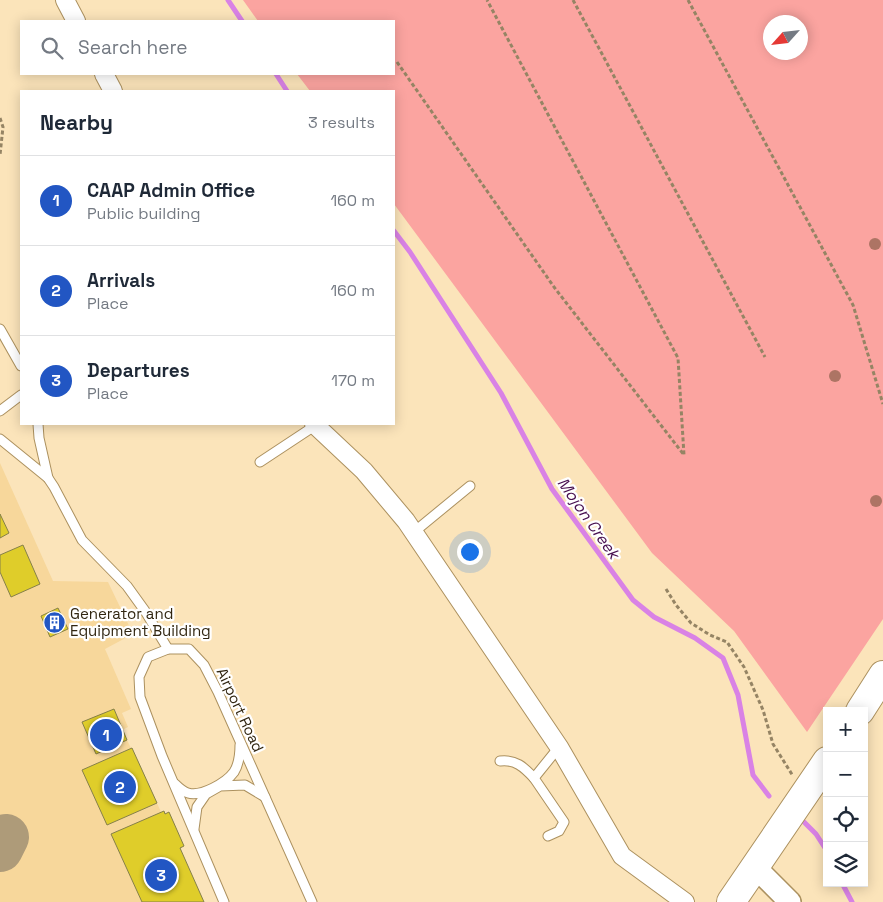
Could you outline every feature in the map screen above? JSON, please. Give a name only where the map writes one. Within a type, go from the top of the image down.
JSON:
[{"type":"highway","points":[[863,707],[883,675]]},
{"type":"highway","points":[[731,902],[823,767]]},
{"type":"street","points":[[65,0],[75,20]]},
{"type":"street","points":[[105,75],[112,90]]},
{"type":"street","points":[[316,425],[364,471],[414,532],[559,748],[622,856],[686,902]]},
{"type":"street","points":[[755,867],[790,902]]},
{"type":"lane","points":[[0,329],[20,364]]},
{"type":"lane","points":[[0,411],[20,396]]},
{"type":"lane","points":[[38,425],[38,438],[48,478]]},
{"type":"lane","points":[[260,462],[314,425]]},
{"type":"lane","points":[[0,439],[48,478],[82,540],[127,586],[145,610],[168,649],[148,657],[139,676],[140,696],[174,784],[224,902]]},
{"type":"lane","points":[[414,532],[470,486]]},
{"type":"lane","name":"Airport Road","points":[[168,649],[189,649],[204,665],[312,902]]},
{"type":"lane","points":[[194,830],[197,808],[206,794],[234,773],[240,756],[239,739]]},
{"type":"lane","points":[[534,778],[559,748]]},
{"type":"lane","points":[[500,761],[514,761],[527,770],[564,822],[559,832],[548,836]]},
{"type":"lane","points":[[174,784],[188,794],[220,786],[245,785],[265,797]]},
{"type":"path","points":[[397,62],[554,287],[684,456],[678,358],[487,0]]},
{"type":"path","points":[[573,0],[765,357]]},
{"type":"path","points":[[688,0],[852,305],[883,404]]},
{"type":"path","points":[[0,118],[3,127],[0,155]]},
{"type":"path","points":[[666,589],[676,606],[691,623],[710,635],[727,642],[740,661],[763,710],[773,744],[803,798]]},
{"type":"shaded area","points":[[243,0],[883,0],[883,619],[807,732],[734,631],[652,553],[395,205],[395,90],[309,90],[298,75],[395,75],[395,20],[257,20]]},
{"type":"shaded area","points":[[0,463],[53,581],[108,582],[133,634],[105,649],[131,709],[122,713],[128,727],[122,730],[161,812],[164,811],[165,814],[169,812],[184,846],[180,849],[204,902],[0,902]]},
{"type":"building","points":[[0,514],[9,533],[0,538]]},
{"type":"building","points":[[23,545],[40,584],[11,597],[0,572],[0,555]]},
{"type":"building","name":"Generator and Equipment Building","points":[[58,608],[68,629],[50,637],[41,616]]},
{"type":"building","points":[[114,709],[127,740],[96,754],[82,722]]},
{"type":"building","points":[[132,748],[157,803],[107,825],[82,770]]},
{"type":"building","points":[[164,811],[165,814],[169,812],[184,846],[180,848],[204,902],[142,902],[111,834]]},
{"type":"waterway","name":"Mojon Creek","points":[[228,0],[241,20]]},
{"type":"waterway","name":"Mojon Creek","points":[[277,75],[286,90]]},
{"type":"waterway","name":"Mojon Creek","points":[[395,232],[410,252],[501,393],[552,489],[633,600],[654,617],[695,638],[723,658],[738,695],[753,775],[769,796]]},
{"type":"waterway","name":"Mojon Creek","points":[[803,821],[816,834],[823,845]]},
{"type":"waterway","name":"Mojon Creek","points":[[844,887],[852,902]]},
{"type":"taxiway","points":[[0,849],[6,837]]},
{"type":"place","name":"Generator and Equipment Building","points":[[54,623]]},
{"type":"place","name":"CAAP Admin Office","points":[[106,735]]},
{"type":"place","name":"Arrivals","points":[[120,787]]},
{"type":"place","name":"Departures","points":[[161,875]]}]
